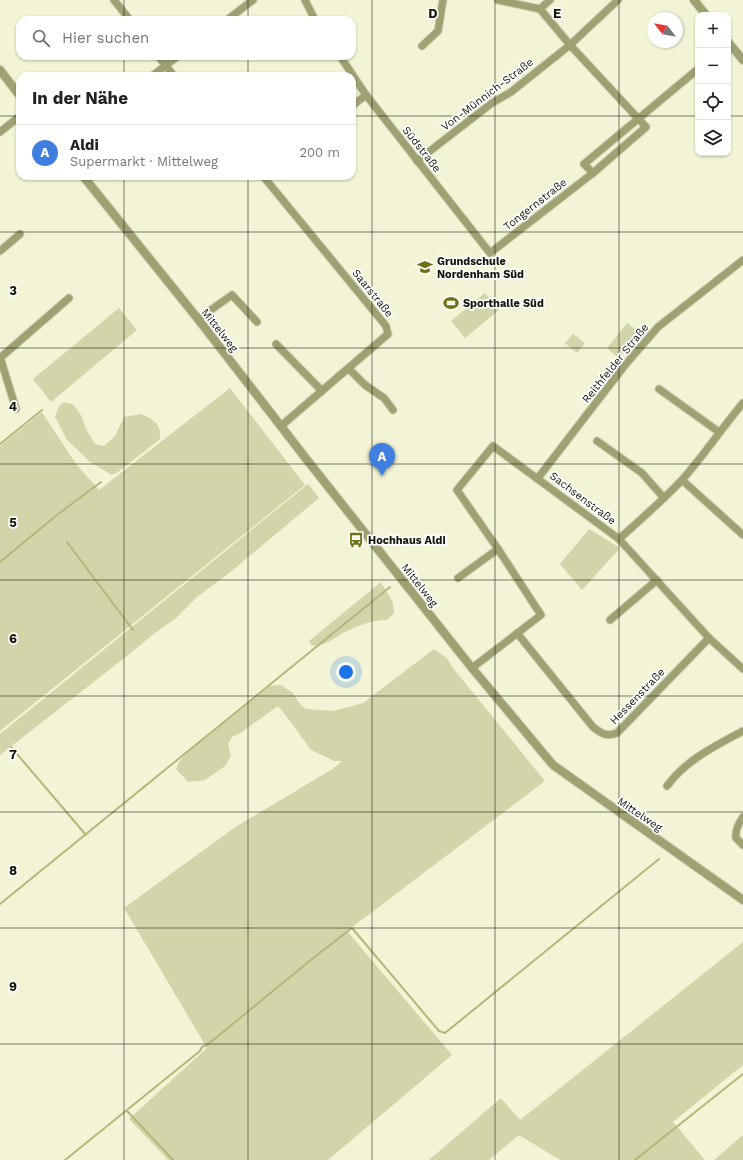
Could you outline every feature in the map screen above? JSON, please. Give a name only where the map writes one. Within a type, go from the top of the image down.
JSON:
[{"type":"street","points":[[114,0],[127,16]]},
{"type":"street","points":[[232,16],[254,0]]},
{"type":"street","points":[[304,0],[313,16]]},
{"type":"street","points":[[422,46],[438,31],[443,0]]},
{"type":"street","points":[[498,0],[540,9],[570,45],[638,119]]},
{"type":"street","points":[[540,9],[550,0]]},
{"type":"street","name":"Von-Münnich-Straße","points":[[417,161],[492,103],[511,92],[570,45],[618,0]]},
{"type":"street","points":[[694,0],[704,12]]},
{"type":"street","points":[[731,47],[743,60]]},
{"type":"street","points":[[162,60],[171,72]]},
{"type":"street","points":[[157,72],[173,60]]},
{"type":"street","name":"Südstraße","points":[[343,60],[351,72]]},
{"type":"street","points":[[0,70],[16,91]]},
{"type":"street","points":[[593,173],[584,164],[695,72]]},
{"type":"street","name":"Südstraße","points":[[356,80],[417,161],[490,253]]},
{"type":"street","points":[[356,103],[366,95]]},
{"type":"street","points":[[0,132],[16,119]]},
{"type":"street","name":"Tongernstraße","points":[[490,253],[593,173],[646,127],[638,119]]},
{"type":"street","name":"Mittelweg","points":[[86,180],[198,319],[472,668],[553,766],[743,900]]},
{"type":"street","name":"Saarstraße","points":[[268,180],[386,326],[388,334],[281,426]]},
{"type":"street","points":[[0,251],[20,234]]},
{"type":"street","name":"Reithfelder Straße","points":[[538,478],[625,365],[658,327],[743,260]]},
{"type":"street","points":[[198,319],[232,296],[257,322]]},
{"type":"street","points":[[16,409],[0,358],[69,298]]},
{"type":"street","points":[[276,344],[322,391]]},
{"type":"street","points":[[349,369],[365,385],[384,398],[393,410]]},
{"type":"street","points":[[658,389],[719,432]]},
{"type":"street","points":[[619,539],[682,480],[743,403]]},
{"type":"street","points":[[597,441],[642,473],[664,498]]},
{"type":"street","name":"Sachsenstraße","points":[[472,668],[541,615],[457,490],[493,446],[619,539],[709,638],[743,669]]},
{"type":"street","points":[[682,480],[741,530]]},
{"type":"street","points":[[458,578],[498,549]]},
{"type":"street","points":[[610,620],[657,580]]},
{"type":"street","name":"Hessenstraße","points":[[517,633],[593,727],[601,733],[610,736],[617,733],[709,638]]},
{"type":"street","points":[[667,786],[671,779],[694,758],[743,731]]},
{"type":"street","points":[[743,817],[738,824],[735,833],[736,838],[743,845]]},
{"type":"green space","points":[[485,293],[499,310],[465,338],[451,321]]},
{"type":"green space","points":[[119,308],[137,330],[51,402],[33,379]]},
{"type":"green space","points":[[627,323],[640,333],[619,359],[607,348]]},
{"type":"green space","points":[[573,334],[585,343],[577,353],[565,343]]},
{"type":"green space","points":[[230,388],[305,485],[0,731],[0,446],[42,412],[76,464],[99,490]]},
{"type":"green space","points":[[65,402],[74,405],[82,417],[86,429],[95,444],[104,446],[115,436],[124,417],[141,414],[150,418],[157,424],[160,431],[160,439],[112,475],[90,462],[67,440],[55,417],[59,406]]},
{"type":"green space","points":[[308,484],[319,498],[228,574],[197,597],[176,618],[0,755],[0,734]]},
{"type":"green space","points":[[589,529],[620,548],[582,590],[560,564]]},
{"type":"green space","points":[[381,582],[393,603],[394,613],[387,620],[366,623],[345,632],[324,644],[315,646],[311,645],[309,641]]},
{"type":"green space","points":[[434,649],[447,658],[452,667],[545,781],[347,931],[452,1055],[328,1160],[168,1160],[129,1119],[207,1048],[124,908],[234,828],[334,768],[342,761],[334,761],[311,750],[278,706],[239,734],[232,737],[228,744],[231,756],[225,766],[205,780],[188,782],[176,769],[179,762],[186,754],[270,686],[281,685],[293,693],[299,703],[306,709],[333,711],[363,703]]},
{"type":"green space","points":[[743,942],[743,1065],[673,1122],[705,1160],[560,1160],[519,1135],[489,1160],[429,1160],[501,1098],[520,1120]]},
{"type":"green space","points":[[743,1135],[743,1160],[714,1160]]},
{"type":"waterway","points":[[0,444],[42,410]]},
{"type":"waterway","points":[[0,562],[57,515],[101,482]]},
{"type":"waterway","points":[[67,542],[133,630]]},
{"type":"waterway","points":[[0,904],[390,587]]},
{"type":"waterway","points":[[11,747],[86,835]]},
{"type":"waterway","points":[[65,1160],[200,1051],[202,1047],[207,1045],[352,928],[439,1031],[445,1033],[659,859]]},
{"type":"waterway","points":[[635,1160],[743,1074]]},
{"type":"waterway","points":[[127,1111],[173,1160]]},
{"type":"place","name":"Grundschule Nordenham Süd","points":[[425,267]]},
{"type":"place","name":"Sporthalle Süd","points":[[451,303]]},
{"type":"place","name":"Aldi","points":[[382,476]]},
{"type":"place","name":"Hochhaus Aldi","points":[[356,540]]}]
